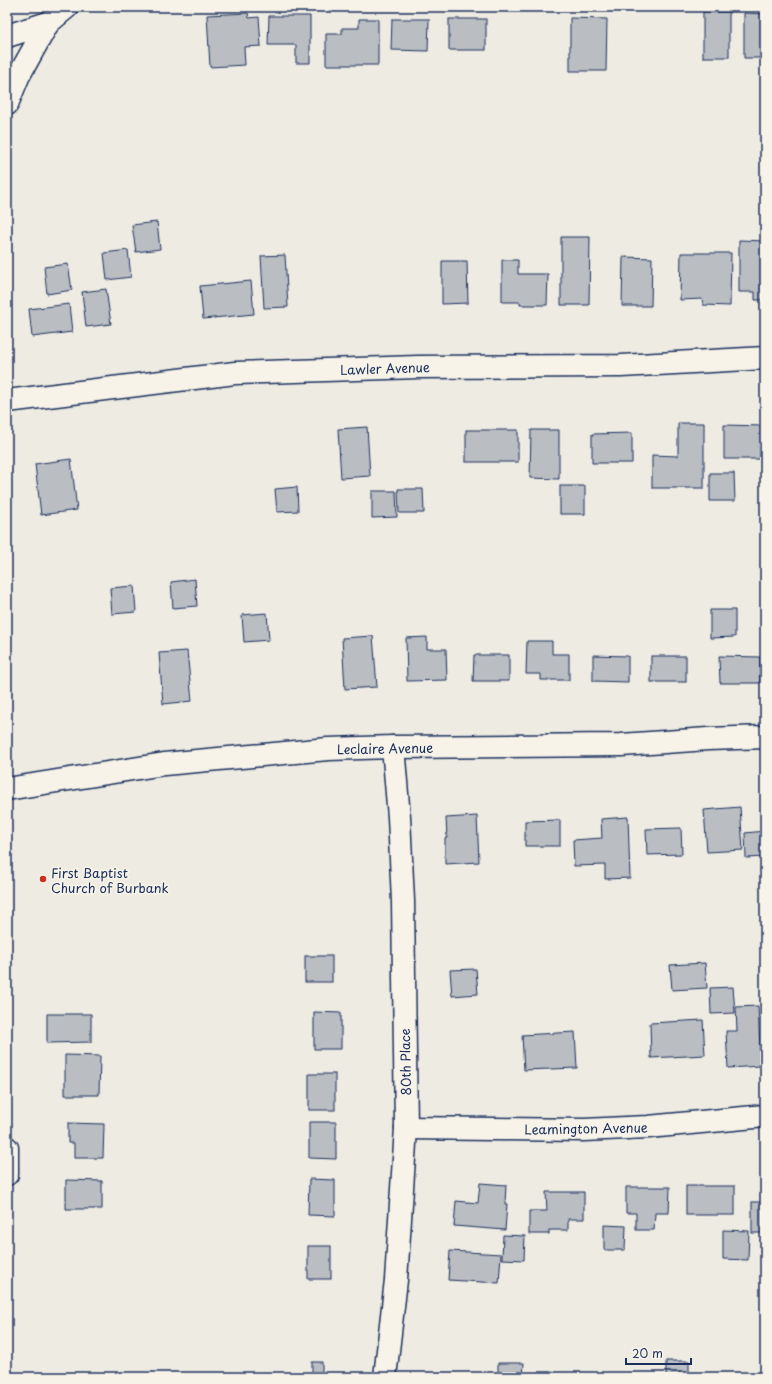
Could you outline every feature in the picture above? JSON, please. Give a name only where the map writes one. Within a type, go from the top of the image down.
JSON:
[{"type":"street","points":[[7,104],[18,77],[48,23],[67,7]]},
{"type":"street","points":[[7,36],[48,23]]},
{"type":"street","name":"Lawler Avenue","points":[[7,402],[235,373],[418,366],[621,366],[765,358]]},
{"type":"street","name":"Leclaire Avenue","points":[[7,789],[164,764],[328,749],[621,745],[765,737]]},
{"type":"street","name":"80th Place","points":[[385,1377],[396,1280],[406,1128],[403,901],[399,817],[393,747]]},
{"type":"street","name":"Leamington Avenue","points":[[406,1128],[584,1130],[648,1127],[765,1116]]},
{"type":"street","points":[[7,1148],[7,1174]]},
{"type":"building","points":[[703,12],[729,12],[729,57],[703,57]]},
{"type":"building","points":[[248,13],[249,18],[259,17],[261,46],[244,47],[245,65],[210,67],[207,15]]},
{"type":"building","points":[[744,13],[765,14],[765,58],[744,58]]},
{"type":"building","points":[[269,16],[310,16],[310,63],[296,63],[296,45],[268,45]]},
{"type":"building","points":[[570,18],[607,19],[606,71],[570,71]]},
{"type":"building","points":[[359,19],[378,19],[378,65],[326,65],[326,34],[342,34],[342,28],[359,28]]},
{"type":"building","points":[[392,19],[429,19],[428,51],[391,50]]},
{"type":"building","points":[[449,19],[486,19],[486,50],[449,50]]},
{"type":"building","points":[[157,222],[160,249],[136,252],[132,225]]},
{"type":"building","points":[[561,237],[590,237],[589,305],[561,305]]},
{"type":"building","points":[[739,240],[765,241],[765,300],[755,300],[755,292],[739,292]]},
{"type":"building","points":[[128,250],[131,277],[107,280],[104,253]]},
{"type":"building","points":[[681,253],[731,253],[730,306],[703,305],[702,299],[680,300]]},
{"type":"building","points":[[285,255],[288,307],[264,308],[261,256]]},
{"type":"building","points":[[623,257],[652,258],[651,306],[622,306]]},
{"type":"building","points":[[502,260],[518,260],[518,274],[548,274],[547,305],[520,305],[520,302],[502,302]]},
{"type":"building","points":[[442,261],[467,261],[468,303],[442,304]]},
{"type":"building","points":[[68,264],[72,290],[47,294],[44,267]]},
{"type":"building","points":[[251,281],[254,314],[203,319],[200,286]]},
{"type":"building","points":[[106,289],[111,324],[86,327],[82,292]]},
{"type":"building","points":[[69,304],[72,332],[32,337],[29,309]]},
{"type":"building","points":[[678,423],[704,423],[704,488],[652,488],[652,455],[678,456]]},
{"type":"building","points":[[724,425],[764,426],[764,459],[724,459]]},
{"type":"building","points":[[367,427],[370,476],[341,478],[338,429]]},
{"type":"building","points":[[466,430],[518,430],[518,462],[466,462]]},
{"type":"building","points":[[531,430],[559,430],[559,479],[530,478]]},
{"type":"building","points":[[632,433],[632,463],[592,463],[592,434]]},
{"type":"building","points":[[71,459],[77,510],[41,515],[35,464]]},
{"type":"building","points":[[710,473],[734,473],[735,501],[710,501]]},
{"type":"building","points":[[560,486],[585,486],[585,514],[560,514]]},
{"type":"building","points":[[297,487],[298,511],[277,512],[275,489]]},
{"type":"building","points":[[398,489],[423,489],[424,513],[399,513]]},
{"type":"building","points":[[372,491],[396,491],[397,517],[372,518]]},
{"type":"building","points":[[195,579],[197,606],[173,608],[171,582]]},
{"type":"building","points":[[134,586],[136,612],[112,614],[110,588]]},
{"type":"building","points":[[710,610],[735,610],[735,637],[710,638]]},
{"type":"building","points":[[267,613],[269,640],[244,642],[242,615]]},
{"type":"building","points":[[373,636],[377,687],[345,689],[342,638]]},
{"type":"building","points":[[427,637],[427,649],[446,649],[447,680],[407,681],[406,638]]},
{"type":"building","points":[[527,641],[552,641],[552,654],[569,654],[569,680],[541,680],[541,674],[526,674]]},
{"type":"building","points":[[187,651],[192,701],[163,704],[159,653]]},
{"type":"building","points":[[474,655],[509,655],[509,681],[473,681]]},
{"type":"building","points":[[593,655],[628,656],[628,682],[593,681]]},
{"type":"building","points":[[651,656],[686,656],[686,682],[651,682]]},
{"type":"building","points":[[719,656],[760,657],[760,683],[720,683]]},
{"type":"building","points":[[740,807],[743,850],[707,852],[704,810]]},
{"type":"building","points":[[477,816],[479,862],[445,864],[445,838],[447,838],[446,818]]},
{"type":"building","points":[[628,817],[630,878],[605,879],[605,865],[574,866],[573,840],[602,838],[601,819]]},
{"type":"building","points":[[560,820],[560,846],[525,846],[525,821]]},
{"type":"building","points":[[681,828],[682,854],[647,855],[646,829]]},
{"type":"building","points":[[765,831],[765,857],[746,858],[745,833]]},
{"type":"building","points":[[305,956],[332,956],[332,982],[305,982]]},
{"type":"building","points":[[705,963],[707,988],[672,990],[670,965]]},
{"type":"building","points":[[476,969],[478,994],[452,996],[450,970]]},
{"type":"building","points":[[733,987],[735,1013],[711,1014],[710,988]]},
{"type":"building","points":[[758,1006],[761,1066],[728,1068],[726,1031],[737,1031],[736,1007]]},
{"type":"building","points":[[314,1012],[341,1013],[341,1049],[314,1049]]},
{"type":"building","points":[[47,1014],[91,1014],[91,1042],[47,1043]]},
{"type":"building","points":[[703,1020],[705,1055],[651,1058],[650,1023]]},
{"type":"building","points":[[575,1032],[577,1068],[524,1070],[522,1035]]},
{"type":"building","points":[[65,1055],[100,1056],[99,1095],[65,1095]]},
{"type":"building","points":[[309,1074],[335,1074],[335,1110],[309,1110]]},
{"type":"building","points":[[309,1122],[336,1122],[336,1159],[309,1158]]},
{"type":"building","points":[[68,1123],[104,1124],[103,1158],[74,1158],[74,1143],[68,1143]]},
{"type":"building","points":[[309,1179],[335,1180],[335,1216],[308,1215]]},
{"type":"building","points":[[66,1180],[102,1181],[102,1209],[66,1209]]},
{"type":"building","points":[[480,1183],[506,1185],[505,1204],[507,1204],[505,1230],[454,1226],[456,1201],[478,1203]]},
{"type":"building","points":[[686,1186],[735,1186],[735,1215],[686,1215]]},
{"type":"building","points":[[626,1187],[670,1187],[669,1213],[655,1213],[654,1230],[636,1230],[636,1213],[626,1213]]},
{"type":"building","points":[[546,1192],[584,1192],[584,1219],[568,1219],[568,1230],[549,1230],[549,1234],[529,1234],[529,1211],[547,1211]]},
{"type":"building","points":[[752,1202],[765,1202],[765,1233],[752,1233]]},
{"type":"building","points":[[604,1225],[626,1226],[625,1250],[604,1250]]},
{"type":"building","points":[[723,1230],[749,1231],[748,1260],[723,1259]]},
{"type":"building","points":[[503,1235],[525,1236],[524,1260],[502,1259]]},
{"type":"building","points":[[308,1246],[331,1246],[331,1279],[308,1279]]},
{"type":"building","points":[[450,1251],[501,1254],[499,1283],[448,1280]]},
{"type":"building","points":[[666,1361],[689,1361],[689,1377],[666,1377]]},
{"type":"building","points":[[312,1362],[322,1362],[322,1374],[336,1374],[336,1377],[312,1377]]},
{"type":"building","points":[[498,1363],[524,1363],[523,1377],[498,1377]]},
{"type":"building","points":[[41,1374],[73,1374],[73,1377],[41,1377]]},
{"type":"place","name":"First Baptist Church of Burbank","points":[[43,879]]}]
